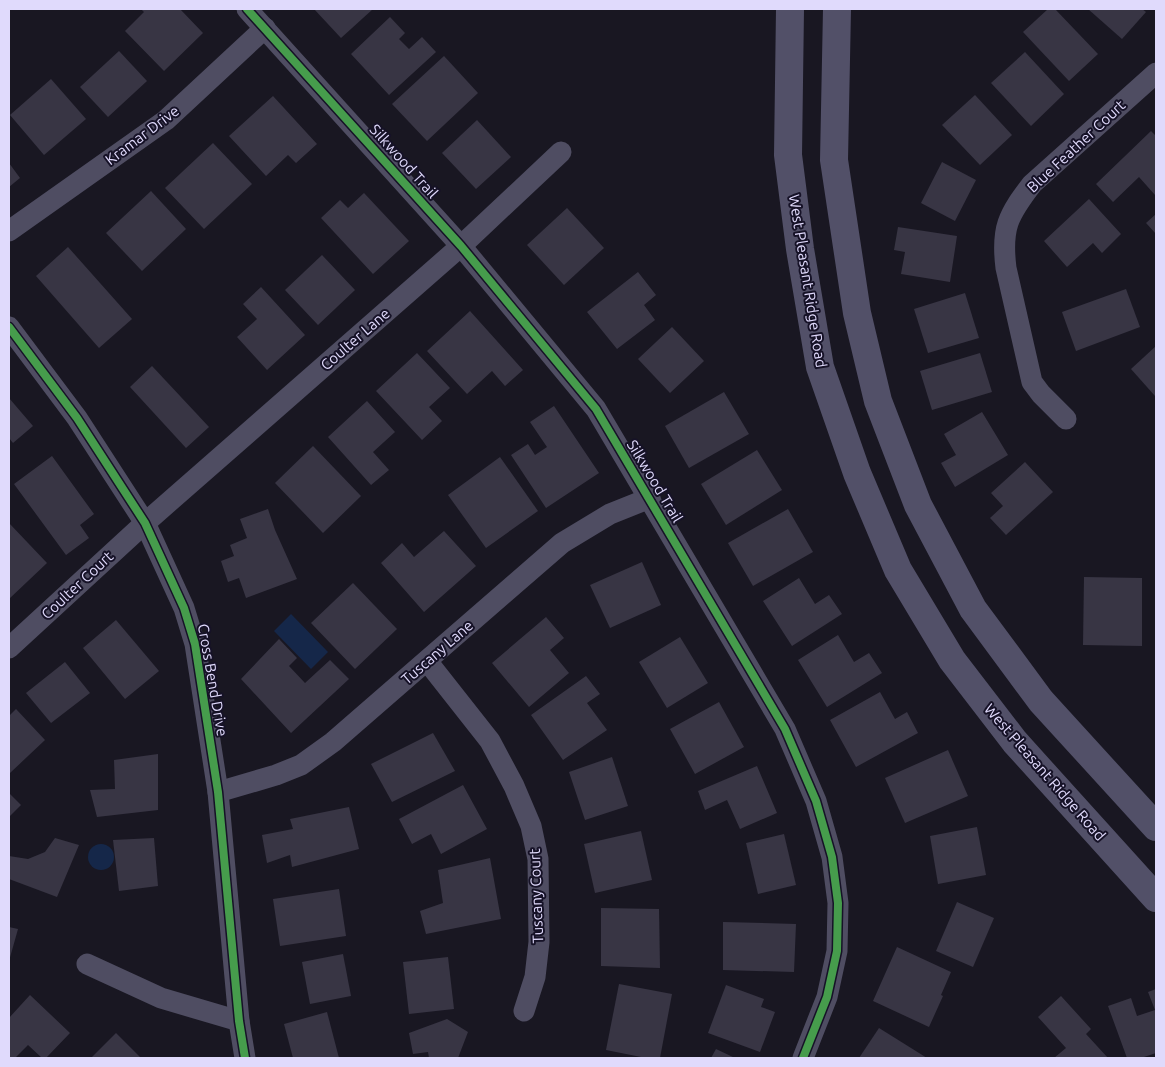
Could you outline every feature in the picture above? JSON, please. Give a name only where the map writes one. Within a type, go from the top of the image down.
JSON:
[{"type":"main road","name":"West Pleasant Ridge Road","points":[[790,9],[788,155],[800,249],[820,367],[857,473],[898,570],[952,660],[1016,742],[1156,898]]},
{"type":"main road","points":[[836,9],[834,160],[858,313],[878,401],[914,496],[978,617],[1041,701],[1156,827]]},
{"type":"street","name":"Silkwood Trail","points":[[247,9],[461,246],[596,408],[785,728],[816,801],[829,847],[838,903],[837,951],[827,997],[803,1058]]},
{"type":"street","name":"Kramar Drive","points":[[9,231],[166,120],[266,28]]},
{"type":"street","name":"Blue Feather Court","points":[[1066,419],[1032,382],[1006,268],[1004,252],[1007,222],[1018,202],[1032,184],[1156,73]]},
{"type":"street","name":"Coulter Lane","points":[[145,523],[461,246],[561,152]]},
{"type":"street","name":"Cross Bend Drive","points":[[9,327],[77,418],[145,523],[184,608],[195,644],[218,792],[239,1021],[246,1058]]},
{"type":"street","name":"Tuscany Lane","points":[[218,792],[276,775],[301,765],[333,742],[562,543],[610,514],[650,498]]},
{"type":"street","name":"Coulter Court","points":[[9,648],[145,523]]},
{"type":"street","name":"Tuscany Court","points":[[427,661],[490,741],[514,786],[531,826],[538,859],[539,942],[535,977],[524,1011]]},
{"type":"street","points":[[87,964],[161,998],[239,1021]]},
{"type":"water","points":[[291,614],[328,652],[311,669],[274,631]]},
{"type":"water","points":[[101,844],[110,848],[114,857],[110,866],[101,870],[92,866],[88,857],[92,848]]},
{"type":"building","points":[[141,9],[180,9],[203,33],[164,71],[125,31],[144,12]]},
{"type":"building","points":[[314,9],[373,9],[341,38]]},
{"type":"building","points":[[1048,9],[1055,9],[1098,54],[1069,81],[1023,32]]},
{"type":"building","points":[[1088,9],[1142,9],[1146,12],[1122,39]]},
{"type":"building","points":[[390,17],[405,33],[399,39],[409,49],[422,37],[436,52],[389,95],[351,54]]},
{"type":"building","points":[[119,51],[147,81],[108,117],[80,87]]},
{"type":"building","points":[[1025,52],[1064,94],[1031,126],[991,83]]},
{"type":"building","points":[[444,56],[478,93],[427,141],[392,104]]},
{"type":"building","points":[[51,79],[86,119],[44,155],[10,115]]},
{"type":"building","points":[[975,95],[1012,135],[980,165],[942,125]]},
{"type":"building","points":[[273,96],[317,144],[296,163],[288,155],[266,176],[229,136]]},
{"type":"building","points":[[477,120],[511,157],[476,189],[442,153]]},
{"type":"building","points":[[1151,131],[1156,136],[1155,195],[1139,177],[1113,202],[1096,184]]},
{"type":"building","points":[[213,143],[252,184],[204,229],[165,188]]},
{"type":"building","points":[[942,162],[976,180],[955,221],[921,203]]},
{"type":"building","points":[[9,163],[20,178],[9,187]]},
{"type":"building","points":[[151,191],[186,229],[142,271],[106,233]]},
{"type":"building","points":[[364,193],[409,241],[373,274],[321,218],[340,200],[348,208]]},
{"type":"building","points":[[1089,199],[1121,234],[1102,253],[1093,243],[1067,267],[1044,241]]},
{"type":"building","points":[[567,208],[604,248],[564,285],[527,245]]},
{"type":"building","points":[[1156,214],[1156,234],[1146,223]]},
{"type":"building","points":[[898,227],[957,236],[950,282],[901,274],[905,252],[894,250]]},
{"type":"building","points":[[68,247],[132,319],[99,348],[36,276]]},
{"type":"building","points":[[322,255],[355,290],[318,325],[285,290]]},
{"type":"building","points":[[638,272],[656,295],[644,305],[655,320],[617,349],[587,312]]},
{"type":"building","points":[[261,287],[305,335],[267,370],[237,337],[257,319],[243,304]]},
{"type":"building","points":[[1126,289],[1140,327],[1076,351],[1062,312]]},
{"type":"building","points":[[965,293],[979,338],[928,353],[914,309]]},
{"type":"building","points":[[470,311],[523,370],[505,386],[492,371],[467,394],[427,351]]},
{"type":"building","points":[[672,327],[704,361],[670,393],[638,359]]},
{"type":"building","points":[[1156,346],[1156,395],[1155,396],[1131,369]]},
{"type":"building","points":[[417,353],[450,388],[429,407],[442,421],[422,440],[376,391]]},
{"type":"building","points":[[980,353],[992,392],[932,410],[920,371]]},
{"type":"building","points":[[152,366],[209,427],[186,448],[130,387]]},
{"type":"building","points":[[724,392],[749,434],[689,468],[665,426]]},
{"type":"building","points":[[9,398],[33,426],[13,443],[9,438]]},
{"type":"building","points":[[367,401],[395,432],[373,452],[389,470],[371,485],[328,437]]},
{"type":"building","points":[[554,406],[599,473],[546,508],[511,455],[528,444],[535,455],[547,447],[530,422]]},
{"type":"building","points":[[982,412],[1008,455],[955,487],[941,463],[956,455],[944,434]]},
{"type":"building","points":[[313,446],[361,496],[323,533],[275,483]]},
{"type":"building","points":[[757,450],[782,490],[726,525],[701,484]]},
{"type":"building","points":[[52,456],[94,514],[80,525],[89,538],[66,555],[14,484]]},
{"type":"building","points":[[500,457],[538,511],[486,548],[448,495]]},
{"type":"building","points":[[1025,462],[1053,492],[1006,535],[990,518],[1003,506],[991,493]]},
{"type":"building","points":[[268,509],[275,530],[297,579],[246,598],[239,578],[228,582],[221,561],[234,556],[230,545],[247,538],[240,519]]},
{"type":"building","points":[[788,509],[813,552],[753,586],[728,543]]},
{"type":"building","points":[[9,523],[47,563],[9,599]]},
{"type":"building","points":[[444,531],[476,566],[424,612],[381,563],[402,543],[414,557]]},
{"type":"building","points":[[642,562],[661,605],[610,628],[590,585]]},
{"type":"building","points":[[1084,577],[1142,578],[1142,646],[1083,645]]},
{"type":"building","points":[[799,578],[815,604],[829,595],[842,614],[792,646],[763,601]]},
{"type":"building","points":[[353,583],[397,629],[355,669],[311,623]]},
{"type":"building","points":[[546,617],[564,638],[550,650],[569,673],[529,707],[492,663]]},
{"type":"building","points":[[116,620],[159,671],[125,699],[83,648]]},
{"type":"building","points":[[838,635],[854,662],[869,653],[882,673],[827,707],[798,660]]},
{"type":"building","points":[[680,637],[708,683],[667,708],[639,662]]},
{"type":"building","points":[[279,639],[297,658],[289,666],[305,683],[330,660],[349,679],[291,733],[241,679]]},
{"type":"building","points":[[65,662],[90,693],[51,723],[26,693]]},
{"type":"building","points":[[586,676],[600,694],[587,703],[607,730],[563,760],[531,715]]},
{"type":"building","points":[[880,692],[895,719],[907,712],[918,733],[856,767],[830,720]]},
{"type":"building","points":[[719,702],[744,747],[695,774],[670,729]]},
{"type":"building","points":[[16,709],[45,740],[10,773],[9,716]]},
{"type":"building","points":[[433,733],[455,771],[392,802],[371,764]]},
{"type":"building","points":[[948,750],[968,796],[905,823],[885,778]]},
{"type":"building","points":[[158,754],[158,810],[97,817],[90,790],[115,789],[114,760]]},
{"type":"building","points":[[612,757],[628,806],[585,820],[569,772]]},
{"type":"building","points":[[757,766],[777,813],[740,829],[727,800],[705,810],[698,791]]},
{"type":"building","points":[[463,785],[487,829],[441,854],[431,834],[412,844],[399,819]]},
{"type":"building","points":[[9,793],[21,805],[9,817]]},
{"type":"building","points":[[349,807],[359,849],[292,867],[290,855],[267,863],[262,835],[293,829],[290,819]]},
{"type":"building","points":[[977,827],[986,875],[938,884],[930,836]]},
{"type":"building","points":[[641,831],[652,880],[595,893],[584,844]]},
{"type":"building","points":[[784,834],[796,885],[758,894],[746,843]]},
{"type":"building","points":[[55,838],[79,845],[57,897],[9,879],[9,856],[28,859],[45,852]]},
{"type":"building","points":[[154,838],[158,886],[119,891],[113,840]]},
{"type":"building","points":[[490,858],[501,919],[426,934],[420,911],[443,903],[438,870]]},
{"type":"building","points":[[339,889],[346,936],[280,946],[273,899]]},
{"type":"building","points":[[957,902],[994,918],[973,967],[936,951]]},
{"type":"building","points":[[601,908],[659,909],[660,968],[601,966]]},
{"type":"building","points":[[723,922],[796,924],[794,972],[723,970]]},
{"type":"building","points":[[9,927],[18,929],[9,961]]},
{"type":"building","points":[[897,947],[951,972],[929,1027],[873,1001]]},
{"type":"building","points":[[343,954],[351,996],[310,1004],[302,962]]},
{"type":"building","points":[[448,957],[454,1009],[409,1014],[403,962]]},
{"type":"building","points":[[619,984],[672,994],[660,1058],[646,1058],[606,1050]]},
{"type":"building","points":[[726,985],[764,999],[761,1007],[775,1012],[760,1052],[708,1033]]},
{"type":"building","points":[[1156,989],[1156,1053],[1141,1058],[1127,1058],[1108,1006],[1131,998],[1137,1016],[1155,1010],[1148,992]]},
{"type":"building","points":[[30,995],[70,1033],[46,1058],[42,1058],[28,1045],[15,1058],[9,1058],[9,1018]]},
{"type":"building","points":[[1061,996],[1091,1029],[1086,1034],[1108,1058],[1054,1058],[1066,1048],[1038,1017]]},
{"type":"building","points":[[327,1012],[339,1058],[293,1058],[284,1024]]},
{"type":"building","points":[[447,1019],[468,1032],[458,1058],[429,1058],[428,1052],[413,1054],[409,1033]]},
{"type":"building","points":[[879,1028],[927,1058],[859,1058]]},
{"type":"building","points":[[116,1033],[141,1058],[91,1058]]},
{"type":"building","points":[[716,1049],[735,1058],[711,1058]]},
{"type":"cycle path","points":[[247,9],[461,246],[596,409],[785,729],[816,801],[832,857],[838,903],[837,951],[827,997],[803,1058]]},
{"type":"cycle path","points":[[9,327],[77,418],[145,523],[184,608],[195,644],[218,792],[239,1021],[245,1058]]}]
